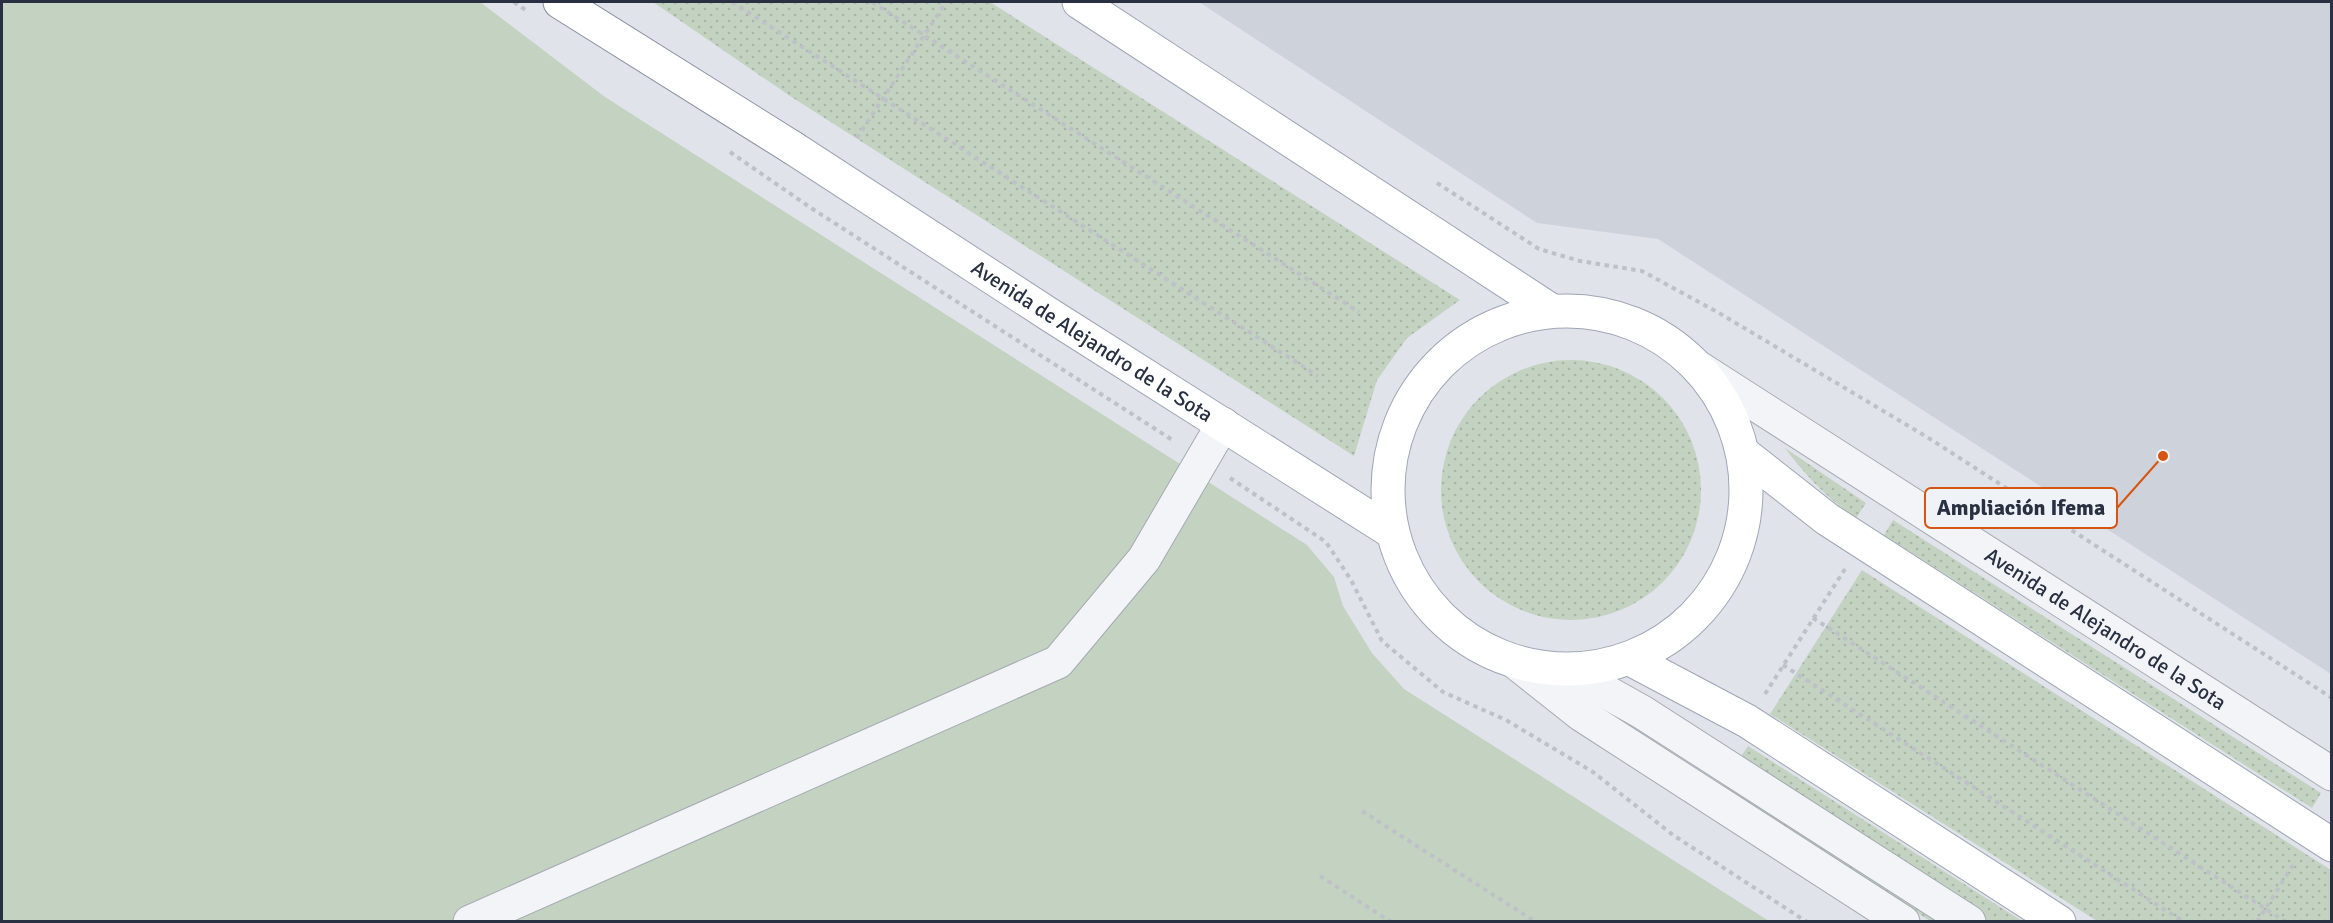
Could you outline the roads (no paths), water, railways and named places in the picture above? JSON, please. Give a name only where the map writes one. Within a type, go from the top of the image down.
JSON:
[{"type":"main road","points":[[599,2],[794,148]]},
{"type":"main road","points":[[1079,2],[1552,311]]},
{"type":"main road","points":[[547,8],[794,148]]},
{"type":"main road","name":"Avenida de Alejandro de la Sota","points":[[794,148],[1392,532]]},
{"type":"main road","points":[[1552,311],[1584,311],[1636,325],[1674,346],[1699,368],[1726,407],[1743,453],[1745,505],[1740,537],[1725,576],[1692,618],[1667,639],[1630,659],[1599,667],[1568,670],[1541,668],[1515,662],[1486,651],[1459,634],[1436,613],[1417,589],[1402,561],[1392,532],[1388,498],[1390,464],[1398,430],[1413,399],[1426,381],[1458,348],[1486,330],[1518,318],[1552,311]]},
{"type":"main road","points":[[1743,453],[1827,519],[2331,845]]},
{"type":"main road","points":[[1630,659],[1747,721],[2059,921]]},
{"type":"street","name":"Avenida de Alejandro de la Sota","points":[[1699,368],[2331,774]]},
{"type":"street","points":[[470,921],[1058,662],[1144,558],[1223,424]]},
{"type":"street","points":[[1515,662],[1582,715],[1903,921]]},
{"type":"street","points":[[1568,670],[1642,712],[1969,921]]},
{"type":"place","name":"Ampliación Ifema","points":[[2163,456]]}]
